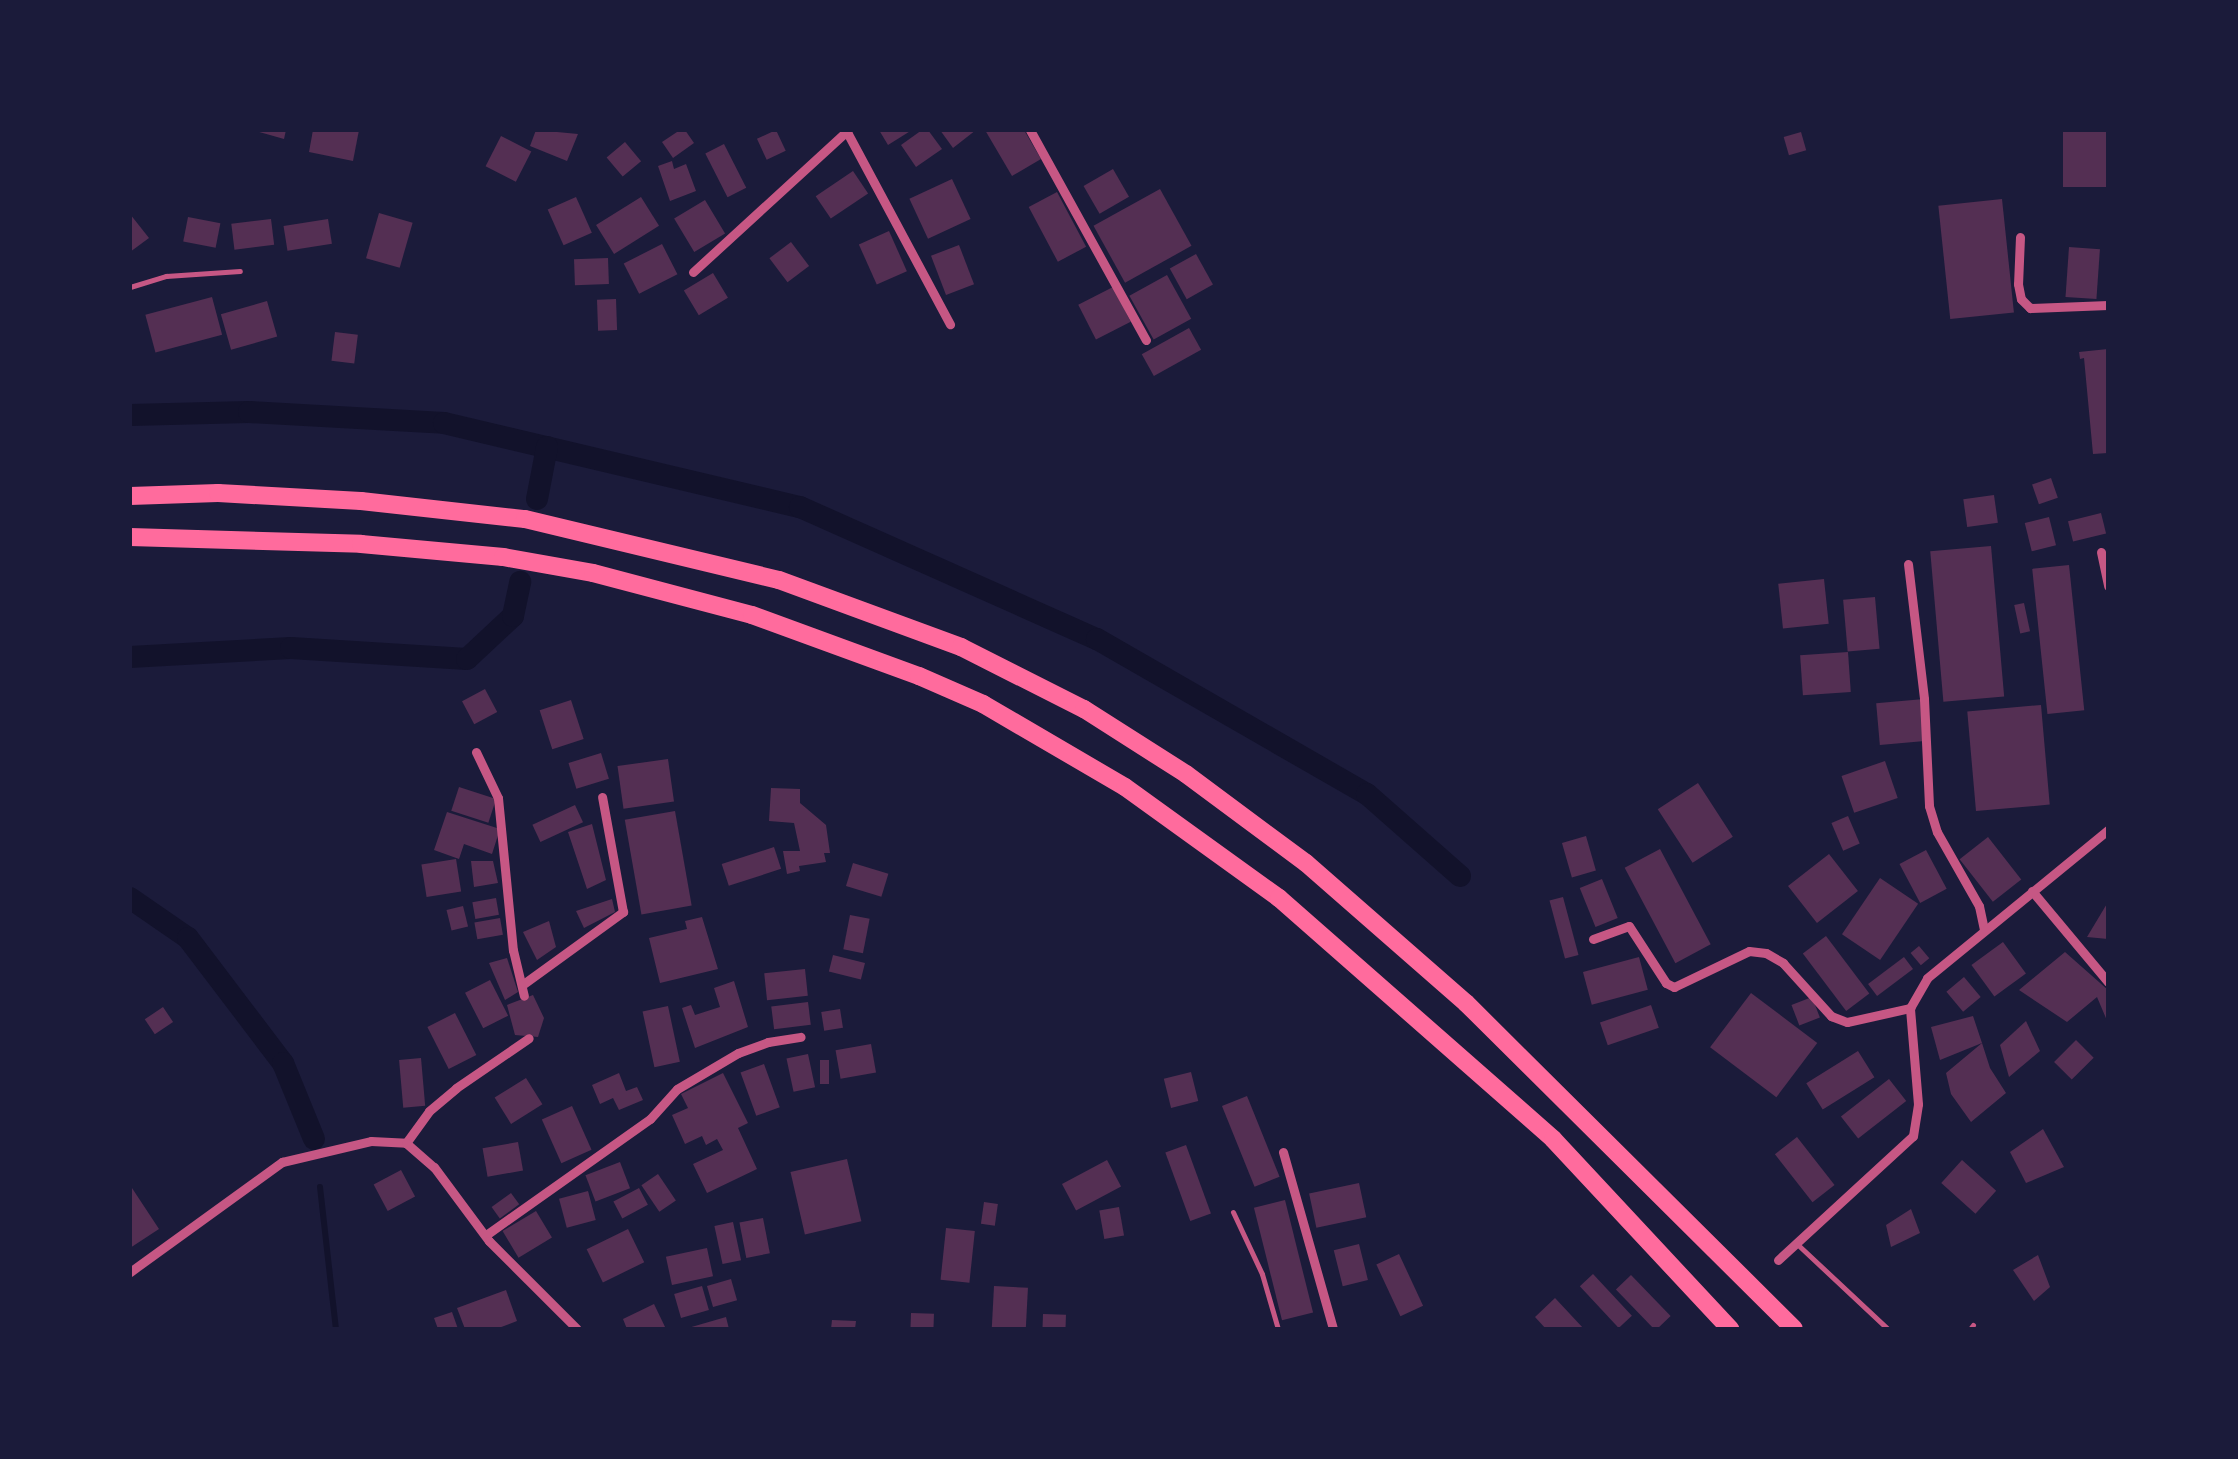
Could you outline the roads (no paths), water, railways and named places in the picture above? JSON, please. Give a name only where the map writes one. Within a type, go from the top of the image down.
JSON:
[{"type":"highway","points":[[130,496],[218,493],[361,501],[525,519],[779,580],[961,647],[1084,709],[1186,774],[1306,863],[1466,1003],[1792,1327]]},
{"type":"highway","points":[[130,537],[361,544],[503,558],[593,573],[674,592],[823,639],[983,704],[1125,787],[1278,898],[1438,1034],[1553,1139],[1730,1329]]},
{"type":"street","points":[[1030,130],[1146,340]]},
{"type":"street","points":[[692,272],[763,204],[848,132],[950,324]]},
{"type":"street","points":[[2020,236],[2018,284],[2021,299],[2030,308],[2108,305]]},
{"type":"street","points":[[2101,552],[2108,586]]},
{"type":"street","points":[[1908,564],[1924,699],[1929,806],[1938,832],[1978,906],[1984,930]]},
{"type":"street","points":[[476,752],[498,798],[500,856],[523,991],[623,912],[602,796]]},
{"type":"street","points":[[1778,1260],[1913,1136],[1918,1104],[1910,1008],[1927,978],[2108,830]]},
{"type":"street","points":[[2032,891],[2108,982]]},
{"type":"street","points":[[1593,939],[1629,926],[1666,982],[1674,987],[1749,952],[1766,953],[1783,963],[1831,1016],[1847,1022],[1910,1008]]},
{"type":"street","points":[[486,1235],[650,1119],[677,1089],[738,1054],[768,1042],[800,1036]]},
{"type":"street","points":[[406,1142],[430,1110],[456,1088],[529,1038]]},
{"type":"street","points":[[130,1272],[282,1162],[370,1141],[406,1142],[434,1167],[486,1235],[577,1329]]},
{"type":"street","points":[[1284,1152],[1333,1329]]},
{"type":"lane","points":[[130,287],[166,276],[240,270]]},
{"type":"lane","points":[[1234,1212],[1262,1274],[1278,1329]]},
{"type":"lane","points":[[1796,1243],[1888,1329]]},
{"type":"waterway","points":[[130,415],[249,412],[444,423],[800,507],[1097,639],[1367,794],[1460,876]]},
{"type":"waterway","points":[[537,499],[547,447]]},
{"type":"waterway","points":[[130,657],[291,648],[467,659],[513,616],[520,582]]},
{"type":"waterway","points":[[130,898],[188,938],[283,1063],[314,1139]]},
{"type":"waterway","points":[[320,1187],[336,1329]]}]
